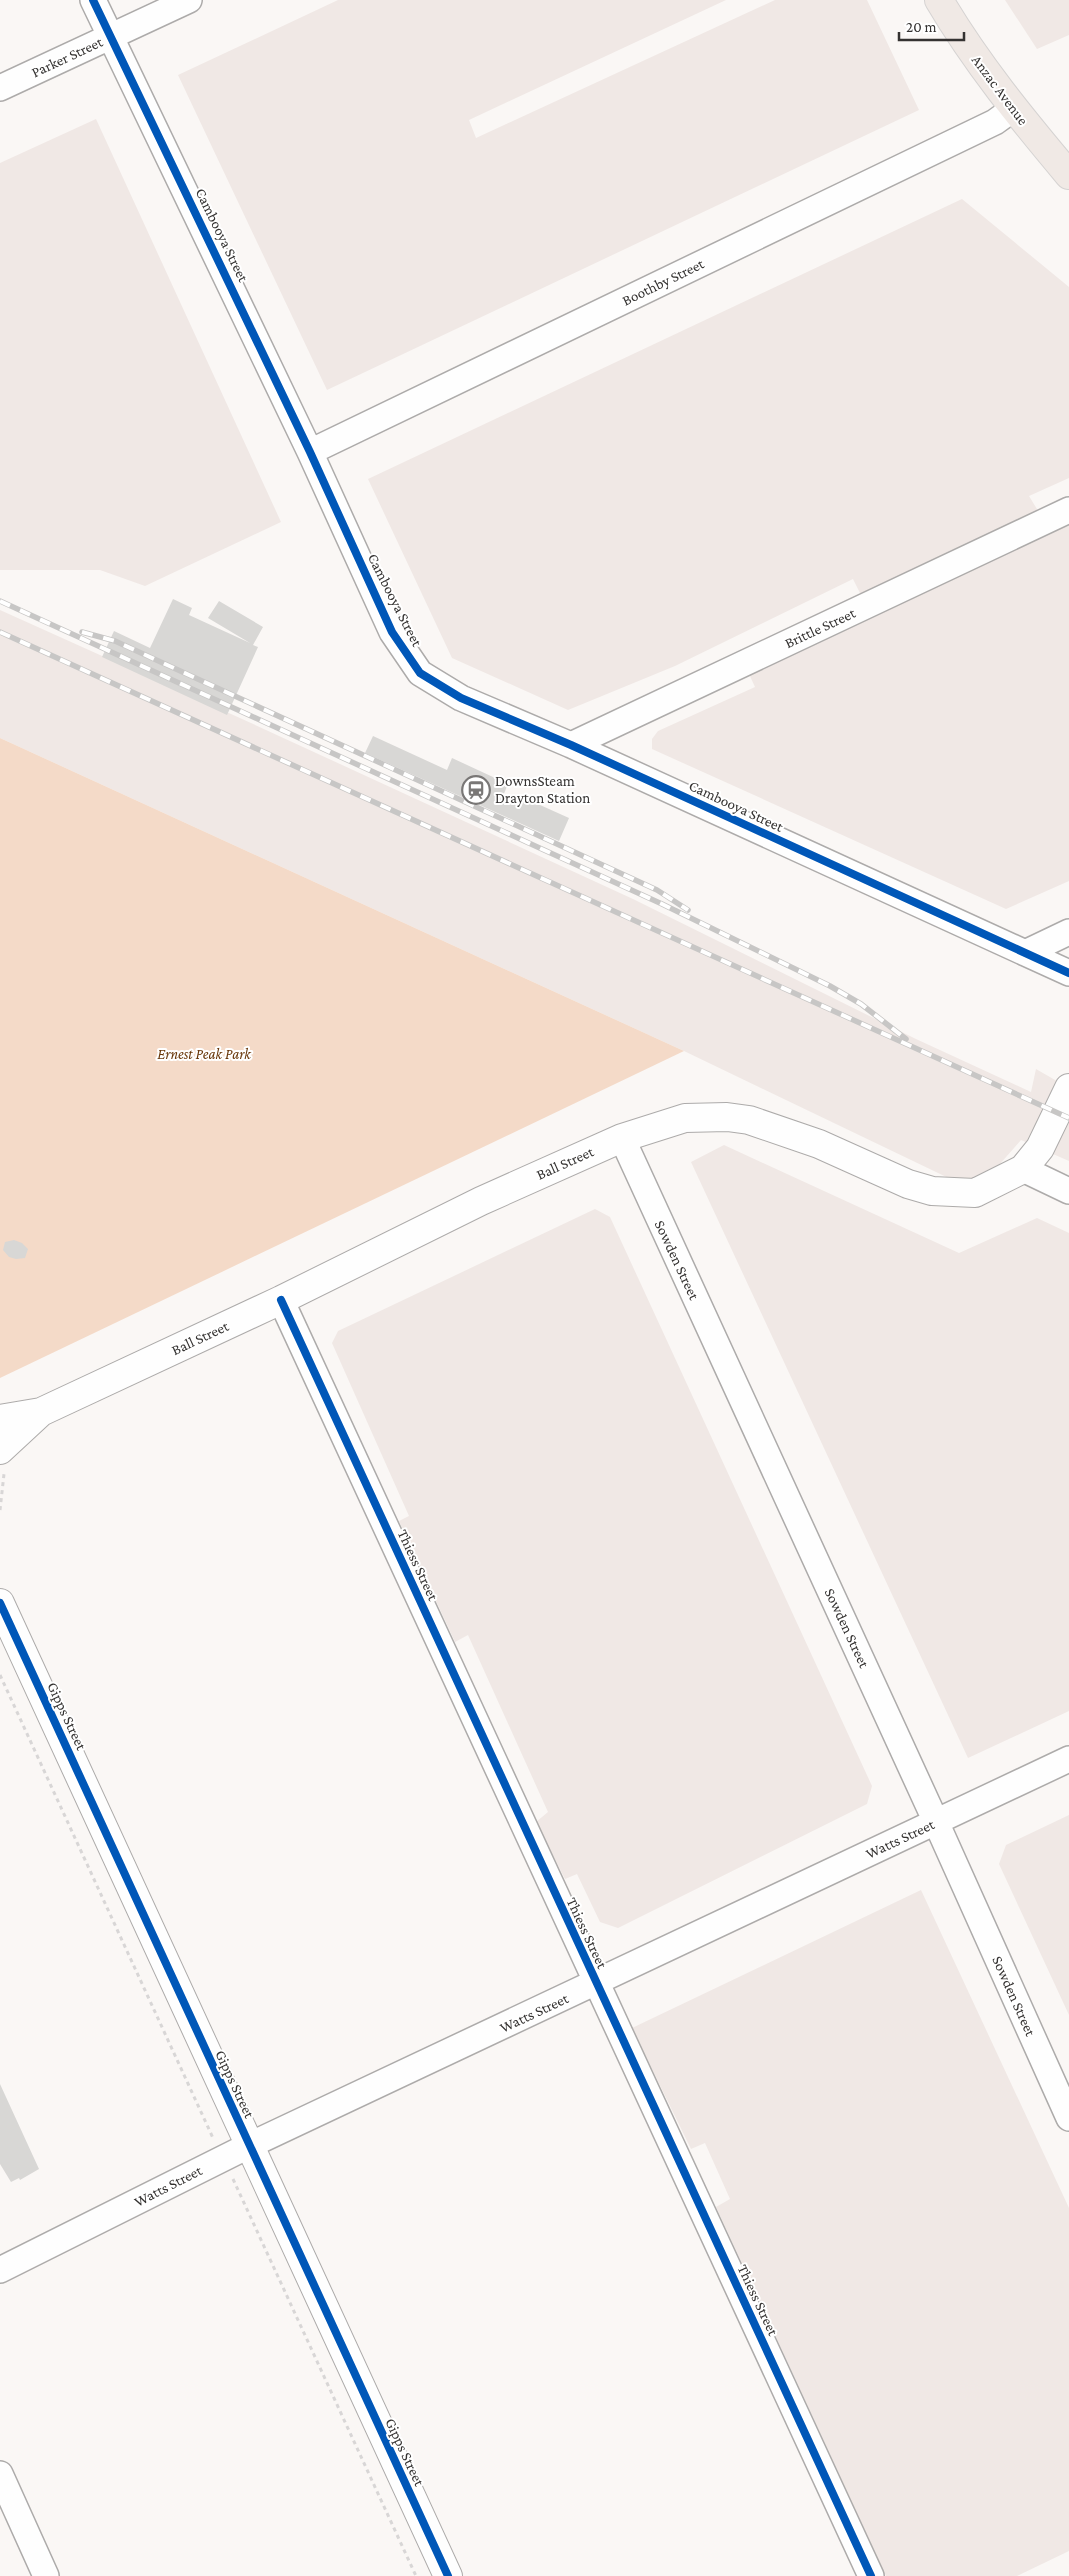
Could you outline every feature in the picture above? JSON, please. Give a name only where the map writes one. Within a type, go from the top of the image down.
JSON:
[{"type":"highway","name":"Anzac Avenue","points":[[939,0],[961,38],[1013,109],[1069,175]]},
{"type":"main road","name":"Ball Street","points":[[0,1419],[41,1412],[281,1300],[481,1201],[622,1138],[685,1118],[727,1117],[749,1120],[795,1135],[908,1184],[932,1191],[974,1193],[1023,1169],[1040,1148],[1069,1088]]},
{"type":"main road","name":"Ball Street","points":[[3,1458],[41,1412]]},
{"type":"main road","name":"Gipps Street","points":[[0,1603],[248,2146],[448,2576]]},
{"type":"street","name":"Cambooya Street","points":[[93,0],[310,452],[392,632],[420,673],[460,698],[572,746],[1069,974]]},
{"type":"street","name":"Parker Street","points":[[0,88],[189,0]]},
{"type":"street","name":"Boothby Street","points":[[310,452],[995,122],[1013,109]]},
{"type":"street","name":"Brittle Street","points":[[572,746],[1069,510]]},
{"type":"street","points":[[1025,953],[1069,932]]},
{"type":"street","name":"Sowden Street","points":[[622,1138],[936,1822],[1069,2118]]},
{"type":"street","points":[[1023,1169],[1069,1191]]},
{"type":"street","name":"Thiess Street","points":[[281,1300],[871,2576]]},
{"type":"street","name":"Watts Street","points":[[0,2270],[248,2146],[596,1984],[1069,1759]]},
{"type":"street","points":[[0,2474],[46,2576]]},
{"type":"path","points":[[0,1510],[3,1458]]},
{"type":"path","points":[[0,1675],[416,2576]]},
{"type":"shaded area","points":[[338,0],[726,0],[469,120],[476,138],[775,0],[867,0],[919,110],[327,390],[178,75]]},
{"type":"shaded area","points":[[1005,0],[1069,0],[1069,35],[1037,49]]},
{"type":"shaded area","points":[[96,119],[281,522],[145,586],[100,570],[0,570],[0,163]]},
{"type":"shaded area","points":[[962,199],[1069,287],[1069,478],[1029,496],[1040,514],[863,599],[853,579],[675,666],[568,710],[452,658],[368,479]]},
{"type":"shaded area","points":[[1069,522],[1069,881],[1006,909],[652,749],[652,739],[658,731],[755,687],[749,674]]},
{"type":"shaded area","points":[[0,610],[633,899],[916,1039],[1031,1092],[1036,1069],[1069,1088],[1069,1161],[1021,1140],[999,1165],[961,1184],[684,1051],[0,738]]},
{"type":"shaded area","points":[[724,1145],[959,1253],[1037,1218],[1069,1233],[1069,1711],[968,1758],[691,1162]]},
{"type":"shaded area","points":[[595,1209],[610,1217],[872,1786],[867,1804],[618,1928],[600,1922],[577,1874],[565,1879],[536,1822],[548,1812],[468,1635],[455,1642],[399,1521],[409,1516],[332,1343],[338,1331]]},
{"type":"shaded area","points":[[1069,1815],[1069,2015],[999,1864],[1006,1845]]},
{"type":"shaded area","points":[[921,1890],[1069,2208],[1069,2551],[1017,2576],[886,2576],[716,2207],[730,2199],[705,2143],[691,2149],[632,2028]]},
{"type":"green space","name":"Ernest Peak Park","points":[[0,738],[684,1051],[0,1378]]},
{"type":"building","points":[[173,599],[192,608],[189,615],[250,643],[208,618],[219,601],[263,627],[253,645],[258,647],[227,715],[102,657],[114,631],[150,648]]},
{"type":"building","name":"DownsSteam Drayton Station","points":[[373,736],[447,770],[452,758],[508,784],[503,796],[517,803],[520,796],[569,818],[559,841],[365,753]]},
{"type":"building","points":[[14,1240],[22,1243],[28,1249],[25,1258],[16,1259],[9,1257],[3,1250],[5,1242]]},
{"type":"building","points":[[0,2084],[39,2169],[20,2180],[19,2178],[11,2182],[0,2164]]},
{"type":"railway","points":[[0,601],[662,904],[830,986],[861,1004],[906,1039]]},
{"type":"railway","points":[[0,632],[1069,1118]]},
{"type":"railway","points":[[82,632],[115,641],[657,890],[688,910]]},
{"type":"cycle path","points":[[93,0],[310,452],[392,632],[420,673],[461,698],[571,745],[1069,973]]},
{"type":"cycle path","points":[[281,1300],[871,2576]]},
{"type":"cycle path","points":[[0,1603],[448,2576]]},
{"type":"place","name":"DownsSteam Drayton Station","points":[[476,790]]}]
